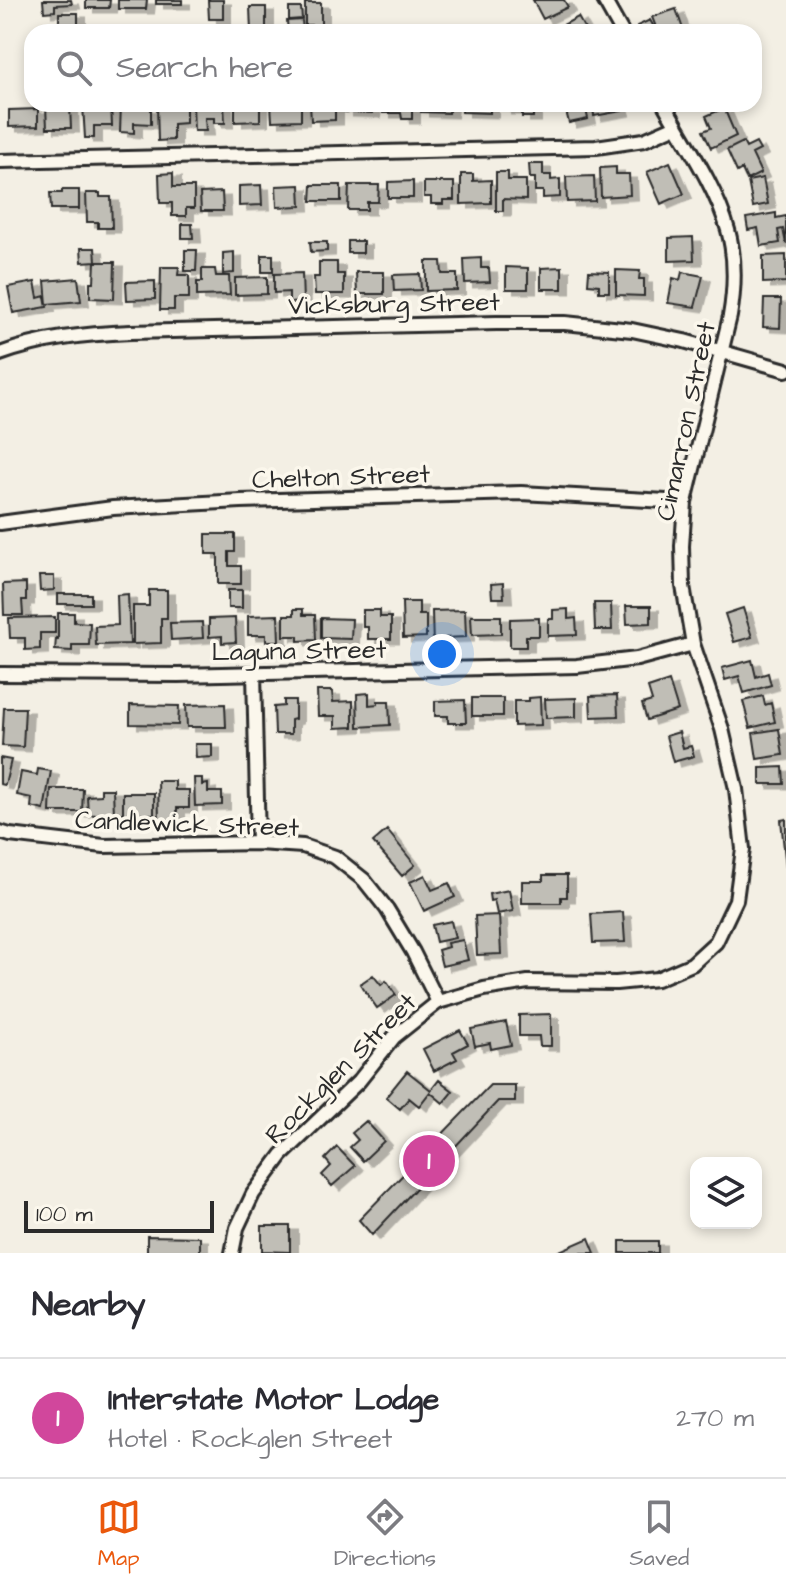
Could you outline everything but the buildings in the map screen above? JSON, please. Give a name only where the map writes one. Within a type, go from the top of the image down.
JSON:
[{"type":"street","points":[[604,0],[618,24]]},
{"type":"street","name":"Cimarron Street","points":[[668,112],[705,175],[728,230],[734,263],[734,292],[685,502],[682,546],[683,586],[693,644],[722,729],[736,789],[743,849],[736,900],[716,942],[692,964],[676,971]]},
{"type":"street","points":[[0,161],[596,147],[644,140],[676,126]]},
{"type":"street","name":"Vicksburg Street","points":[[0,354],[35,343],[104,333],[565,323],[632,330],[786,370]]},
{"type":"street","name":"Chelton Street","points":[[0,523],[113,508],[257,500],[521,493],[685,502]]},
{"type":"street","name":"Laguna Street","points":[[0,674],[178,675],[577,666],[637,659],[693,644]]},
{"type":"street","points":[[254,673],[258,843]]},
{"type":"street","name":"Candlewick Street","points":[[0,832],[104,846],[258,843],[303,846],[335,857],[364,880],[387,909],[438,1002]]},
{"type":"street","name":"Rockglen Street","points":[[232,1253],[237,1228],[253,1194],[282,1155],[359,1081],[394,1037],[438,1002],[484,989],[528,982],[616,983],[657,979],[676,971]]},
{"type":"place","name":"Interstate Motor Lodge","points":[[429,1161]]}]
